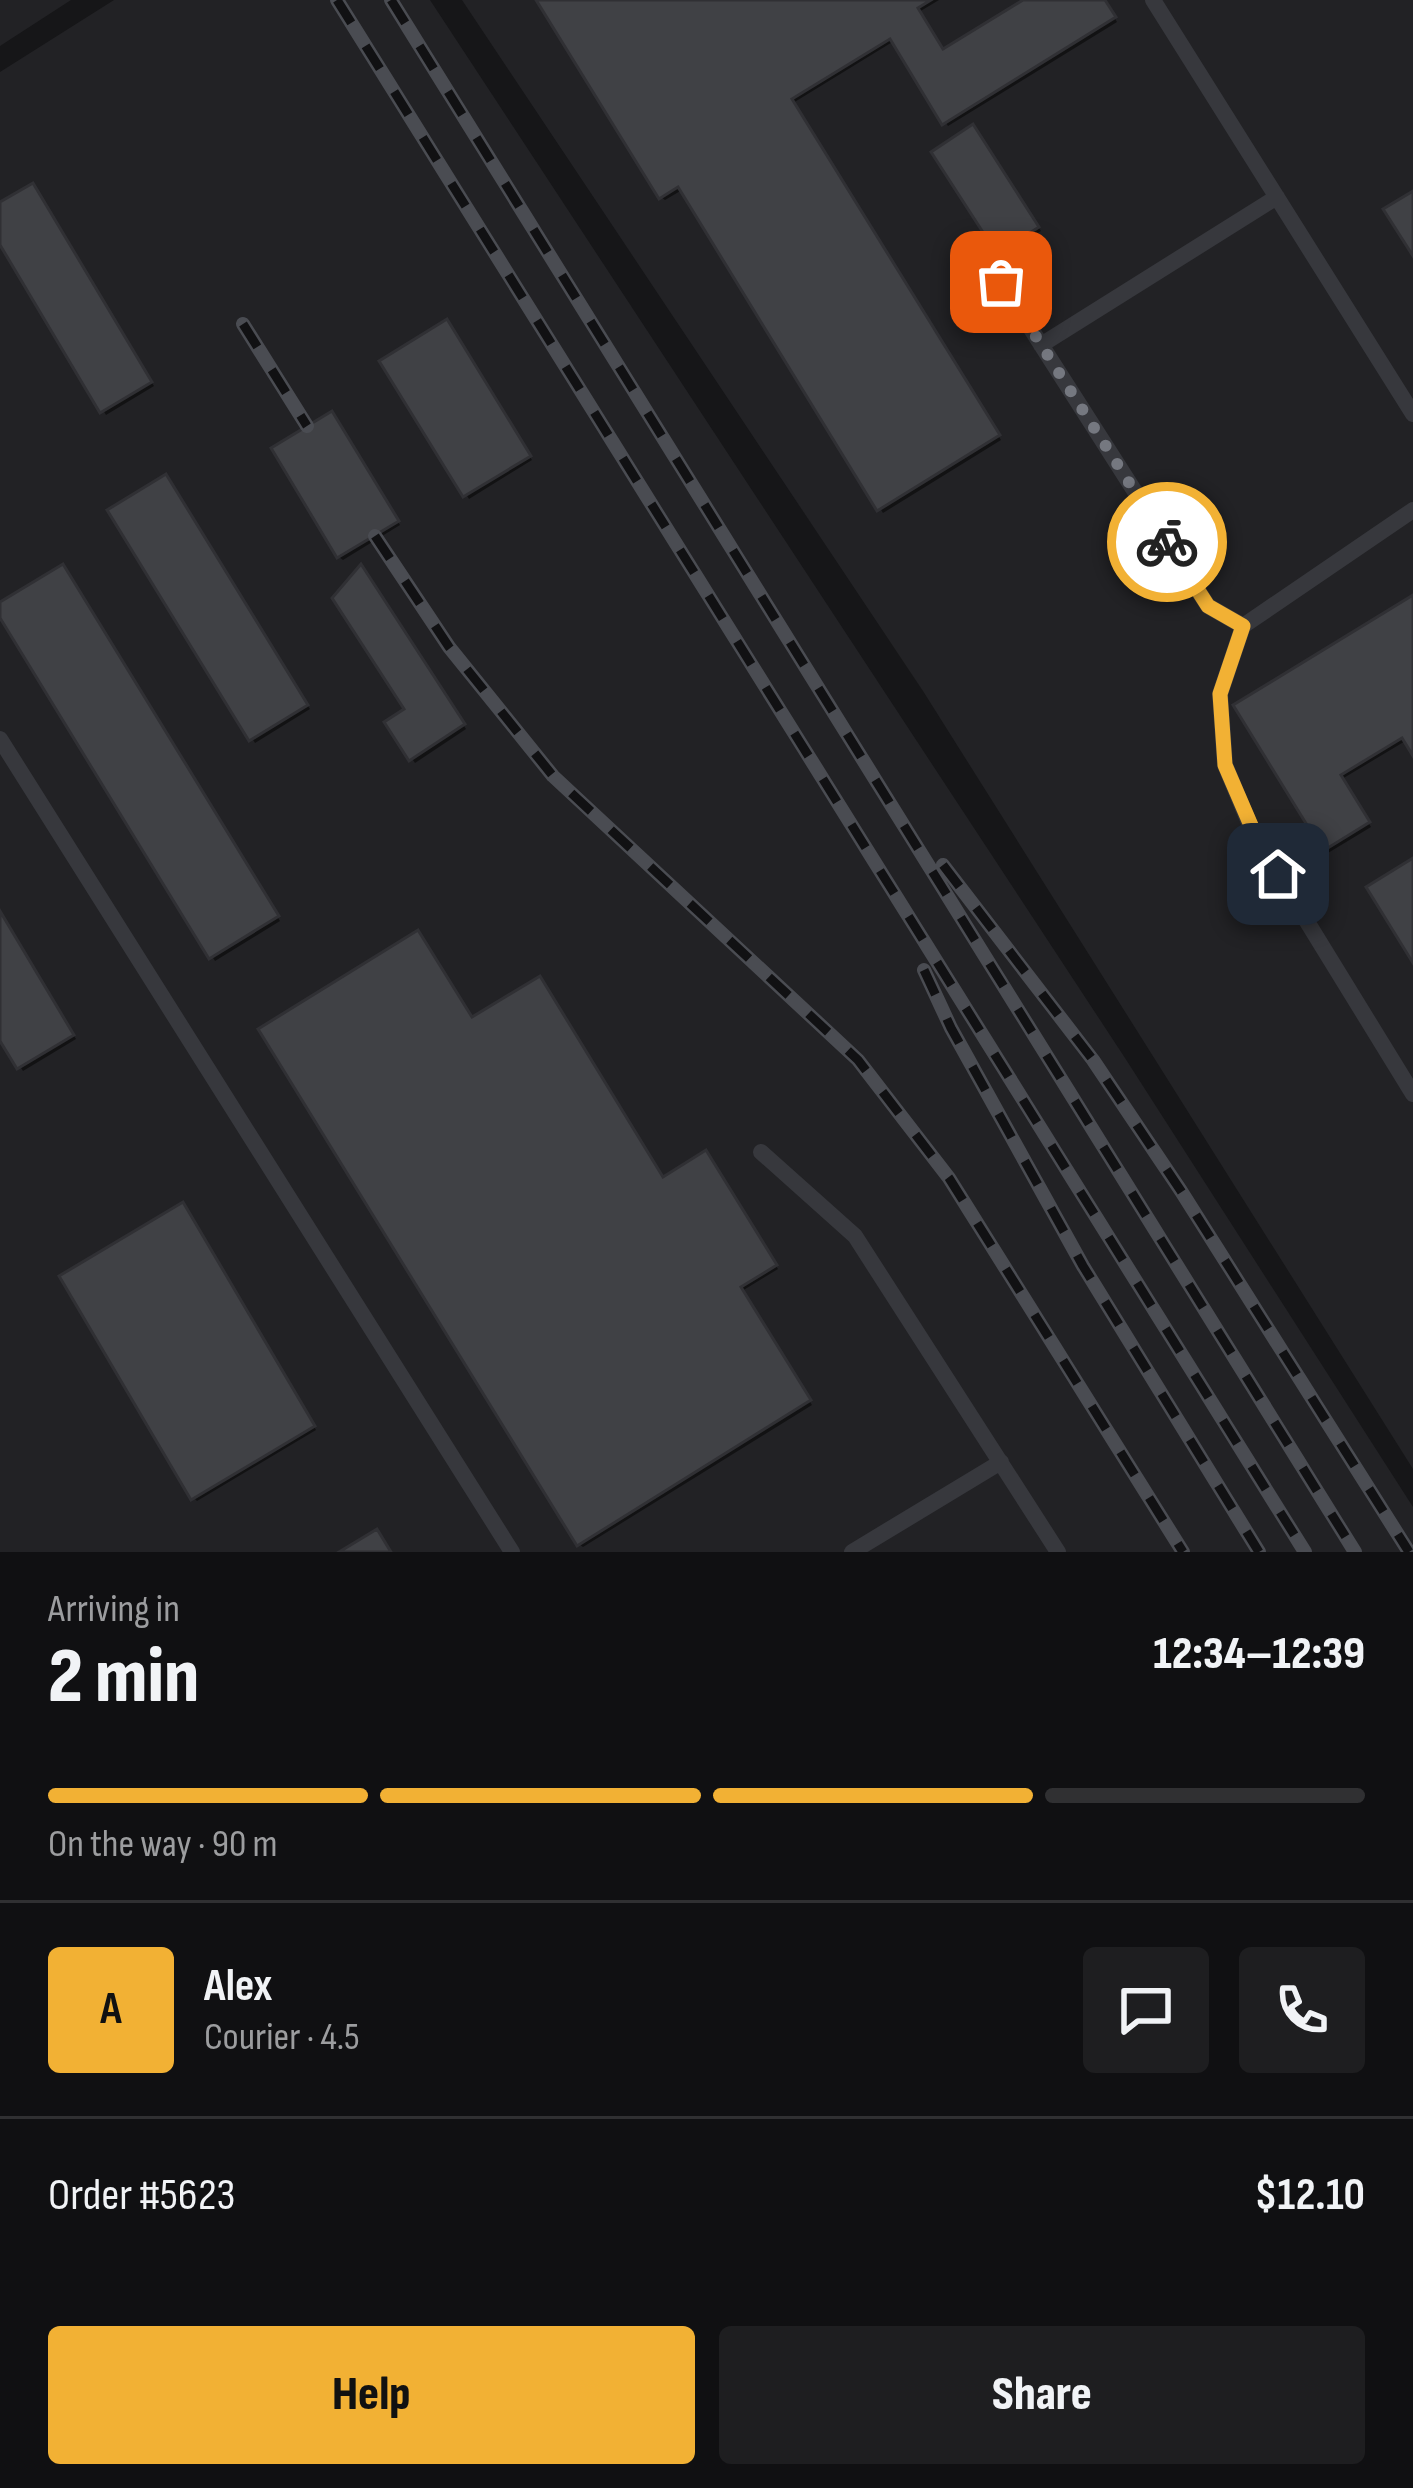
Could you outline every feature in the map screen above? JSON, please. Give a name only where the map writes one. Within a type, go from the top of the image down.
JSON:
[{"type":"lane","points":[[1153,0],[1413,414]]},
{"type":"lane","points":[[1041,345],[1277,197]]},
{"type":"lane","points":[[1001,282],[1208,606],[1243,626]]},
{"type":"lane","points":[[1413,510],[1243,626],[1220,694],[1225,765],[1256,837],[1413,1094]]},
{"type":"lane","points":[[0,739],[512,1552]]},
{"type":"lane","points":[[761,1152],[855,1236],[1058,1552]]},
{"type":"lane","points":[[852,1552],[1000,1462]]},
{"type":"shaded area","points":[[0,0],[71,0],[0,46]]},
{"type":"shaded area","points":[[114,0],[430,0],[1125,1058],[1413,1507],[1413,1552],[0,1552],[0,72]]},
{"type":"shaded area","points":[[462,0],[1413,0],[1413,1469],[923,691]]},
{"type":"building","points":[[536,0],[931,0],[918,8],[943,49],[1023,0],[1105,0],[1116,17],[942,125],[890,39],[792,99],[1000,435],[877,511],[678,187],[659,199]]},
{"type":"building","points":[[973,124],[1039,227],[997,254],[931,152]]},
{"type":"building","points":[[33,183],[152,382],[100,413],[0,245],[0,202]]},
{"type":"building","points":[[1413,191],[1413,256],[1383,209]]},
{"type":"building","points":[[447,319],[531,456],[463,497],[379,361]]},
{"type":"building","points":[[332,411],[399,521],[337,558],[271,448]]},
{"type":"building","points":[[166,474],[308,705],[249,741],[107,510]]},
{"type":"building","points":[[63,564],[279,916],[209,959],[0,618],[0,602]]},
{"type":"building","points":[[361,564],[465,724],[409,761],[384,722],[404,709],[332,598]]},
{"type":"building","points":[[1413,595],[1413,756],[1402,738],[1341,775],[1370,822],[1323,851],[1233,705]]},
{"type":"building","points":[[1413,858],[1413,963],[1366,887]]},
{"type":"building","points":[[0,911],[74,1035],[17,1069],[0,1041]]},
{"type":"building","points":[[418,930],[472,1017],[540,976],[663,1177],[706,1150],[777,1265],[741,1287],[811,1400],[577,1546],[258,1029]]},
{"type":"building","points":[[183,1202],[315,1426],[191,1500],[59,1276]]},
{"type":"building","points":[[377,1529],[391,1552],[339,1552]]},
{"type":"railway","points":[[337,0],[1305,1552]]},
{"type":"railway","points":[[391,0],[1355,1552]]},
{"type":"railway","points":[[243,324],[307,426]]},
{"type":"railway","points":[[375,536],[449,647],[553,776],[858,1060],[949,1178],[1183,1552]]},
{"type":"railway","points":[[943,865],[1093,1060],[1409,1552]]},
{"type":"railway","points":[[924,970],[951,1028],[1083,1266],[1259,1552]]},
{"type":"way so far","points":[[1001,282],[1167,542]]},
{"type":"route","points":[[1167,542],[1208,606],[1243,626],[1220,694],[1225,765],[1256,837],[1278,874]]}]
